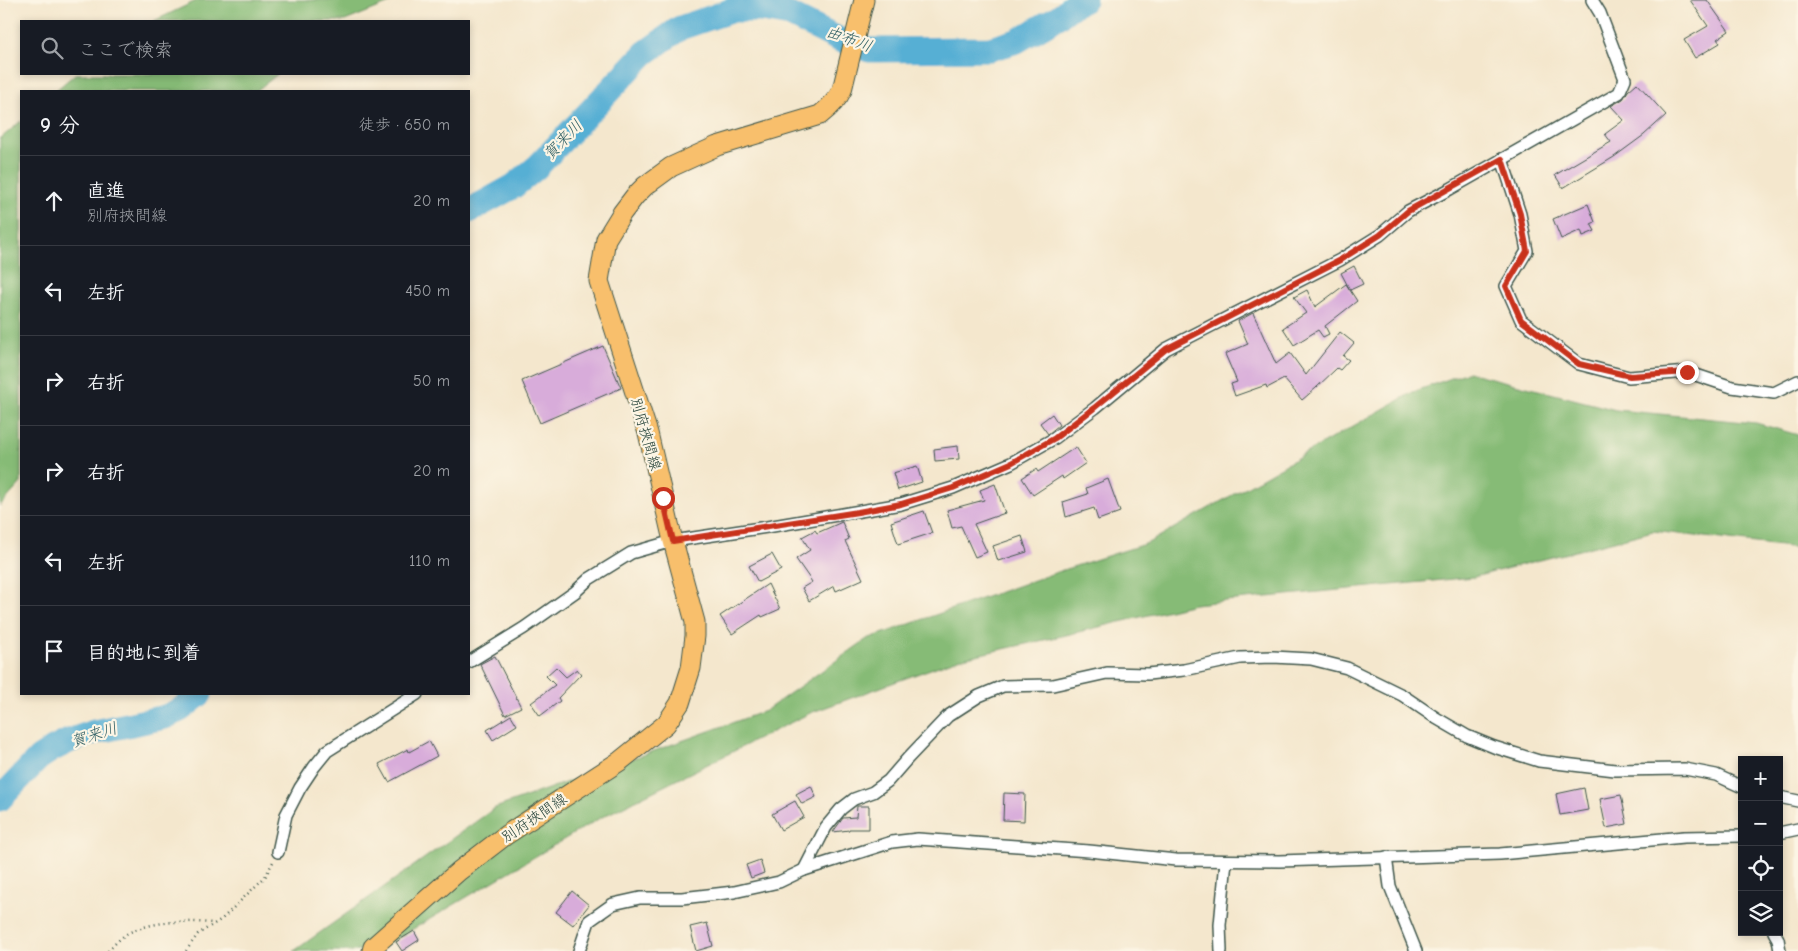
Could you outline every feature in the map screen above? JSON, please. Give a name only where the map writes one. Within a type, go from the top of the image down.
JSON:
[{"type":"main road","name":"別府挾間線","points":[[372,951],[373,947],[459,870],[506,835],[620,761],[666,724],[680,703],[691,668],[695,622],[673,541],[648,433],[599,281],[606,239],[635,196],[645,186],[671,167],[717,146],[820,115],[838,99],[842,90],[864,0]]},
{"type":"street","points":[[470,661],[524,628],[575,592],[589,579],[631,553],[673,541],[901,504],[953,488],[1011,463],[1055,438],[1166,349],[1340,260],[1380,235],[1408,211],[1619,93],[1624,79],[1600,13],[1592,0]]},
{"type":"street","points":[[1502,159],[1520,214],[1527,251],[1506,286],[1521,320],[1579,364],[1630,376],[1687,372],[1732,387],[1774,393],[1798,382]]},
{"type":"street","points":[[804,870],[826,827],[841,809],[854,799],[873,792],[888,781],[948,716],[979,696],[1002,686],[1053,685],[1107,673],[1148,674],[1184,670],[1240,658],[1273,657],[1310,660],[1347,668],[1402,695],[1467,736],[1494,747],[1539,761],[1615,770],[1685,769],[1716,775],[1738,784]]},
{"type":"street","points":[[278,852],[286,815],[300,788],[327,751],[415,695]]},
{"type":"street","points":[[1783,798],[1798,801]]},
{"type":"street","points":[[1783,832],[1798,828]]},
{"type":"street","points":[[579,951],[589,921],[613,904],[640,898],[682,898],[734,892],[779,882],[804,870],[892,842],[918,839],[1089,851],[1176,860],[1226,861],[1500,854],[1684,837],[1738,836]]},
{"type":"street","points":[[1386,857],[1390,886],[1416,951]]},
{"type":"street","points":[[1221,951],[1220,925],[1226,861]]},
{"type":"street","points":[[1776,936],[1780,951]]},
{"type":"path","points":[[186,951],[198,934],[222,919],[265,878],[278,852]]},
{"type":"path","points":[[108,951],[127,934],[162,922],[185,921],[214,924]]},
{"type":"green space","points":[[198,0],[397,0],[347,20],[156,20]]},
{"type":"green space","points":[[74,75],[277,75],[257,90],[56,90]]},
{"type":"green space","points":[[20,122],[20,484],[0,506],[0,139]]},
{"type":"green space","points":[[1468,372],[1616,410],[1756,423],[1798,435],[1798,548],[1653,531],[1474,577],[1194,604],[958,659],[810,713],[600,818],[376,951],[294,951],[495,808],[765,711],[867,639],[1063,570],[1148,543],[1413,392]]},
{"type":"building","points":[[1690,0],[1707,0],[1729,31],[1717,39],[1720,43],[1695,58],[1684,40],[1708,26]]},
{"type":"building","points":[[1637,83],[1666,115],[1644,135],[1614,157],[1563,188],[1555,175],[1611,142],[1605,134],[1624,120],[1611,106],[1623,99],[1628,91]]},
{"type":"building","points":[[1588,204],[1595,222],[1591,224],[1595,231],[1583,236],[1581,230],[1561,239],[1553,219]]},
{"type":"building","points":[[1354,266],[1363,284],[1350,290],[1341,273]]},
{"type":"building","points":[[1346,284],[1357,301],[1325,326],[1329,334],[1323,337],[1318,330],[1294,345],[1283,328],[1306,313],[1294,297],[1307,290],[1315,307]]},
{"type":"building","points":[[1253,313],[1276,364],[1290,353],[1306,375],[1340,332],[1354,343],[1343,356],[1349,360],[1340,370],[1337,368],[1302,400],[1284,379],[1267,388],[1266,385],[1235,396],[1231,384],[1237,382],[1225,354],[1248,344],[1238,321]]},
{"type":"building","points":[[603,346],[621,388],[540,423],[522,381]]},
{"type":"building","points":[[1052,414],[1059,425],[1048,434],[1040,423]]},
{"type":"building","points":[[958,446],[959,459],[935,461],[934,449]]},
{"type":"building","points":[[1076,447],[1086,463],[1063,479],[1062,476],[1033,495],[1022,478],[1036,469],[1038,472]]},
{"type":"building","points":[[917,466],[922,482],[898,490],[893,473]]},
{"type":"building","points":[[1108,479],[1120,512],[1098,520],[1094,508],[1066,517],[1063,502],[1088,494],[1086,488]]},
{"type":"building","points":[[995,484],[1005,513],[974,524],[987,552],[975,557],[961,526],[952,528],[947,510],[984,500],[980,490]]},
{"type":"building","points":[[924,511],[932,533],[898,544],[891,522]]},
{"type":"building","points":[[842,522],[849,539],[845,541],[863,579],[836,591],[834,586],[809,601],[802,588],[812,582],[796,559],[810,550],[802,537],[815,530],[817,533]]},
{"type":"building","points":[[1022,536],[1027,552],[998,561],[993,546]]},
{"type":"building","points":[[772,554],[781,570],[758,582],[749,566]]},
{"type":"building","points":[[768,584],[780,609],[762,617],[761,615],[732,634],[720,616]]},
{"type":"building","points":[[495,656],[521,707],[505,715],[480,664]]},
{"type":"building","points":[[556,667],[566,677],[577,669],[581,674],[558,698],[560,701],[540,716],[531,703],[555,685],[546,676]]},
{"type":"building","points":[[511,715],[517,725],[493,740],[487,730]]},
{"type":"building","points":[[429,741],[437,756],[389,782],[379,764],[408,749],[409,752]]},
{"type":"building","points":[[811,786],[816,797],[802,804],[796,794]]},
{"type":"building","points":[[1584,788],[1588,810],[1560,815],[1556,794]]},
{"type":"building","points":[[1004,793],[1025,794],[1024,821],[1003,820]]},
{"type":"building","points":[[1621,795],[1627,824],[1606,828],[1600,799]]},
{"type":"building","points":[[795,801],[804,817],[781,830],[772,814]]},
{"type":"building","points":[[857,806],[869,806],[869,829],[849,829],[833,832],[843,818],[856,817]]},
{"type":"building","points":[[760,860],[764,873],[751,878],[746,865]]},
{"type":"building","points":[[572,891],[589,905],[573,925],[556,912]]},
{"type":"building","points":[[707,923],[713,946],[696,951],[690,927]]},
{"type":"building","points":[[414,931],[419,940],[402,951],[396,942]]},
{"type":"waterway","name":"由布川","points":[[470,210],[514,186],[537,167],[645,53],[680,28],[733,10],[762,10],[790,15],[840,40],[869,50],[990,49],[1017,41],[1084,0]]},
{"type":"waterway","name":"賀来川","points":[[0,799],[39,758],[53,749],[94,732],[165,717],[180,710],[199,695]]},
{"type":"route","points":[[663,498],[673,541],[901,504],[953,488],[1011,463],[1055,438],[1166,349],[1340,260],[1380,235],[1408,211],[1450,190],[1502,159],[1520,214],[1527,251],[1506,286],[1521,320],[1579,364],[1630,376],[1687,372]]}]
